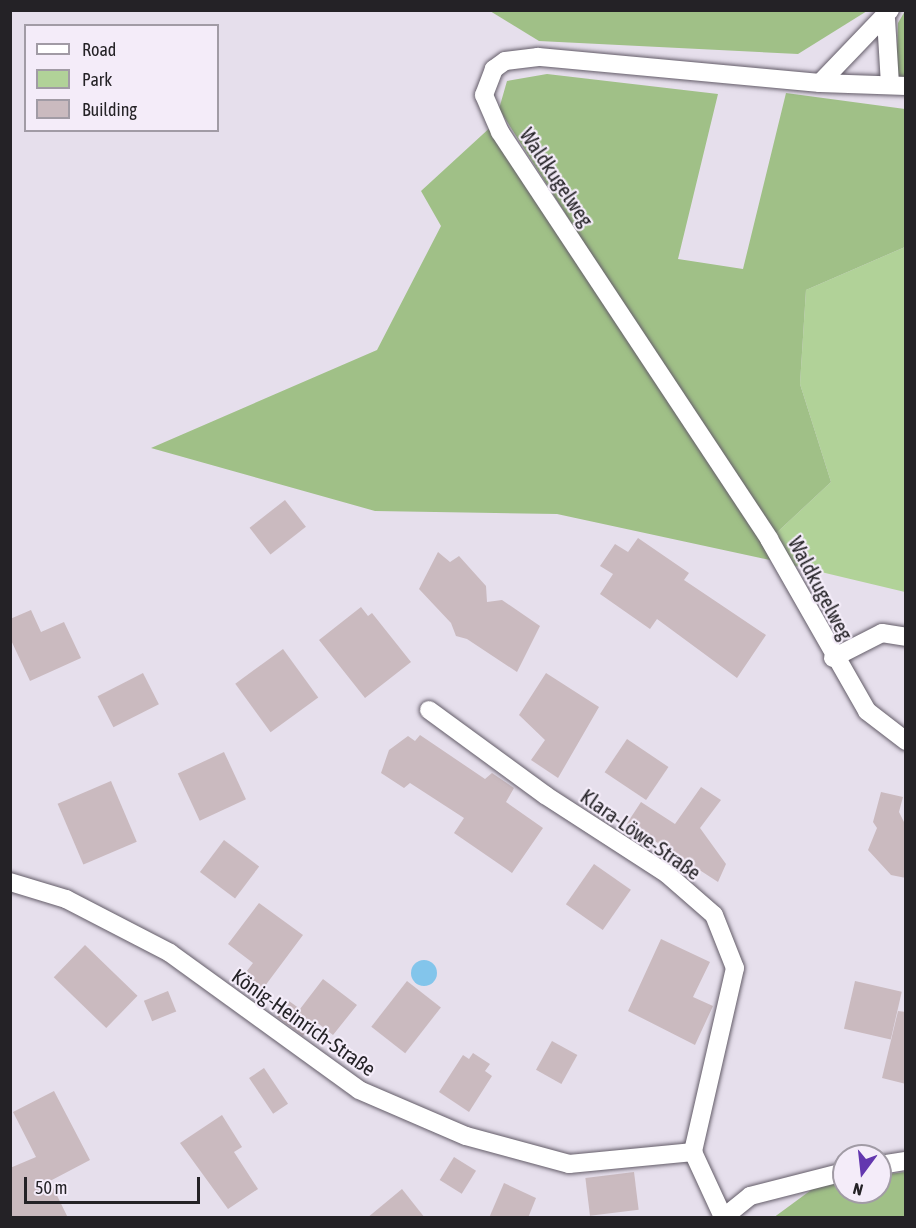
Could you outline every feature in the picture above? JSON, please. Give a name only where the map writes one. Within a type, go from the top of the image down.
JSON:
[{"type":"street","points":[[820,83],[888,15]]},
{"type":"street","points":[[888,15],[898,85]]},
{"type":"street","name":"Waldkugelweg","points":[[898,85],[820,83],[538,57],[505,61],[494,69],[484,95],[500,132],[763,530],[833,658],[867,711],[906,741]]},
{"type":"street","name":"Waldkugelweg","points":[[833,658],[882,633],[906,637]]},
{"type":"street","name":"Klara-Löwe-Straße","points":[[429,710],[545,795],[667,874],[714,915],[735,968],[693,1152]]},
{"type":"street","name":"König-Heinrich-Straße","points":[[10,882],[66,899],[170,953],[359,1090],[466,1136],[569,1164],[693,1152]]},
{"type":"street","points":[[693,1152],[723,1217],[750,1196],[832,1175]]},
{"type":"green space","points":[[490,11],[867,11],[798,54],[539,41]]},
{"type":"green space","points":[[905,11],[905,77],[896,76],[898,23]]},
{"type":"green space","points":[[547,74],[718,94],[678,259],[743,269],[786,93],[905,109],[905,247],[806,290],[800,384],[831,482],[771,538],[779,562],[557,514],[375,511],[151,448],[377,350],[441,226],[421,191],[494,124],[752,507],[499,109],[507,81]]},
{"type":"green space","points":[[905,247],[905,592],[779,562],[771,538],[831,482],[800,384],[806,290]]},
{"type":"green space","points":[[905,1172],[905,1217],[773,1218],[822,1182],[832,1181],[832,1204],[892,1204],[892,1174]]},
{"type":"water","points":[[424,960],[433,964],[437,973],[433,982],[424,986],[415,982],[411,973],[415,964]]},
{"type":"building","points":[[285,500],[306,527],[270,554],[250,528]]},
{"type":"building","points":[[638,538],[689,573],[684,580],[766,635],[737,678],[657,619],[650,629],[600,594],[613,574],[600,566],[615,544],[628,552]]},
{"type":"building","points":[[438,552],[450,562],[459,556],[486,586],[487,602],[502,600],[540,626],[517,672],[467,639],[456,636],[451,623],[419,589]]},
{"type":"building","points":[[361,607],[368,616],[372,613],[411,662],[365,698],[319,640]]},
{"type":"building","points":[[31,610],[41,632],[64,622],[81,658],[30,681],[10,638],[10,619]]},
{"type":"building","points":[[283,649],[318,698],[271,732],[235,684]]},
{"type":"building","points":[[143,673],[159,704],[113,727],[98,696]]},
{"type":"building","points":[[546,673],[599,707],[558,778],[531,760],[545,740],[519,715]]},
{"type":"building","points":[[420,735],[485,779],[492,773],[514,788],[506,802],[543,828],[512,873],[454,833],[464,818],[410,783],[404,788],[381,773],[389,750],[408,736],[415,741]]},
{"type":"building","points":[[627,739],[668,767],[646,800],[605,772]]},
{"type":"building","points":[[224,752],[246,799],[200,821],[178,774]]},
{"type":"building","points":[[111,781],[137,842],[83,864],[58,804]]},
{"type":"building","points":[[701,787],[721,800],[700,828],[726,864],[718,882],[644,834],[639,842],[622,831],[641,802],[675,824]]},
{"type":"building","points":[[881,792],[903,797],[899,812],[906,826],[906,878],[891,875],[868,850],[877,828],[873,822]]},
{"type":"building","points":[[224,840],[259,866],[235,898],[200,872]]},
{"type":"building","points":[[594,864],[631,890],[603,930],[566,904]]},
{"type":"building","points":[[259,903],[303,935],[262,990],[243,976],[253,963],[228,944]]},
{"type":"building","points":[[661,939],[710,962],[693,997],[713,1006],[695,1045],[628,1011]]},
{"type":"building","points":[[85,945],[138,996],[106,1028],[54,977]]},
{"type":"building","points":[[323,979],[357,1005],[333,1035],[315,1021],[303,1036],[277,1017],[289,1001],[300,1009]]},
{"type":"building","points":[[407,981],[441,1007],[405,1053],[371,1027]]},
{"type":"building","points":[[855,981],[902,992],[891,1040],[844,1029]]},
{"type":"building","points":[[168,991],[176,1011],[152,1021],[144,1001]]},
{"type":"building","points":[[898,1011],[906,1012],[906,1084],[882,1078]]},
{"type":"building","points":[[552,1041],[577,1055],[561,1084],[536,1070]]},
{"type":"building","points":[[473,1053],[490,1064],[485,1071],[492,1076],[469,1112],[439,1092],[463,1055],[469,1059]]},
{"type":"building","points":[[264,1068],[288,1104],[273,1114],[249,1078]]},
{"type":"building","points":[[54,1091],[90,1160],[50,1181],[68,1218],[10,1218],[10,1168],[36,1157],[13,1112]]},
{"type":"building","points":[[222,1115],[242,1147],[234,1152],[258,1189],[228,1209],[180,1143]]},
{"type":"building","points":[[454,1157],[476,1171],[462,1194],[440,1180]]},
{"type":"building","points":[[634,1172],[639,1210],[590,1216],[585,1178]]},
{"type":"building","points":[[504,1183],[536,1198],[528,1218],[489,1218]]},
{"type":"building","points":[[402,1189],[425,1218],[367,1218]]}]
